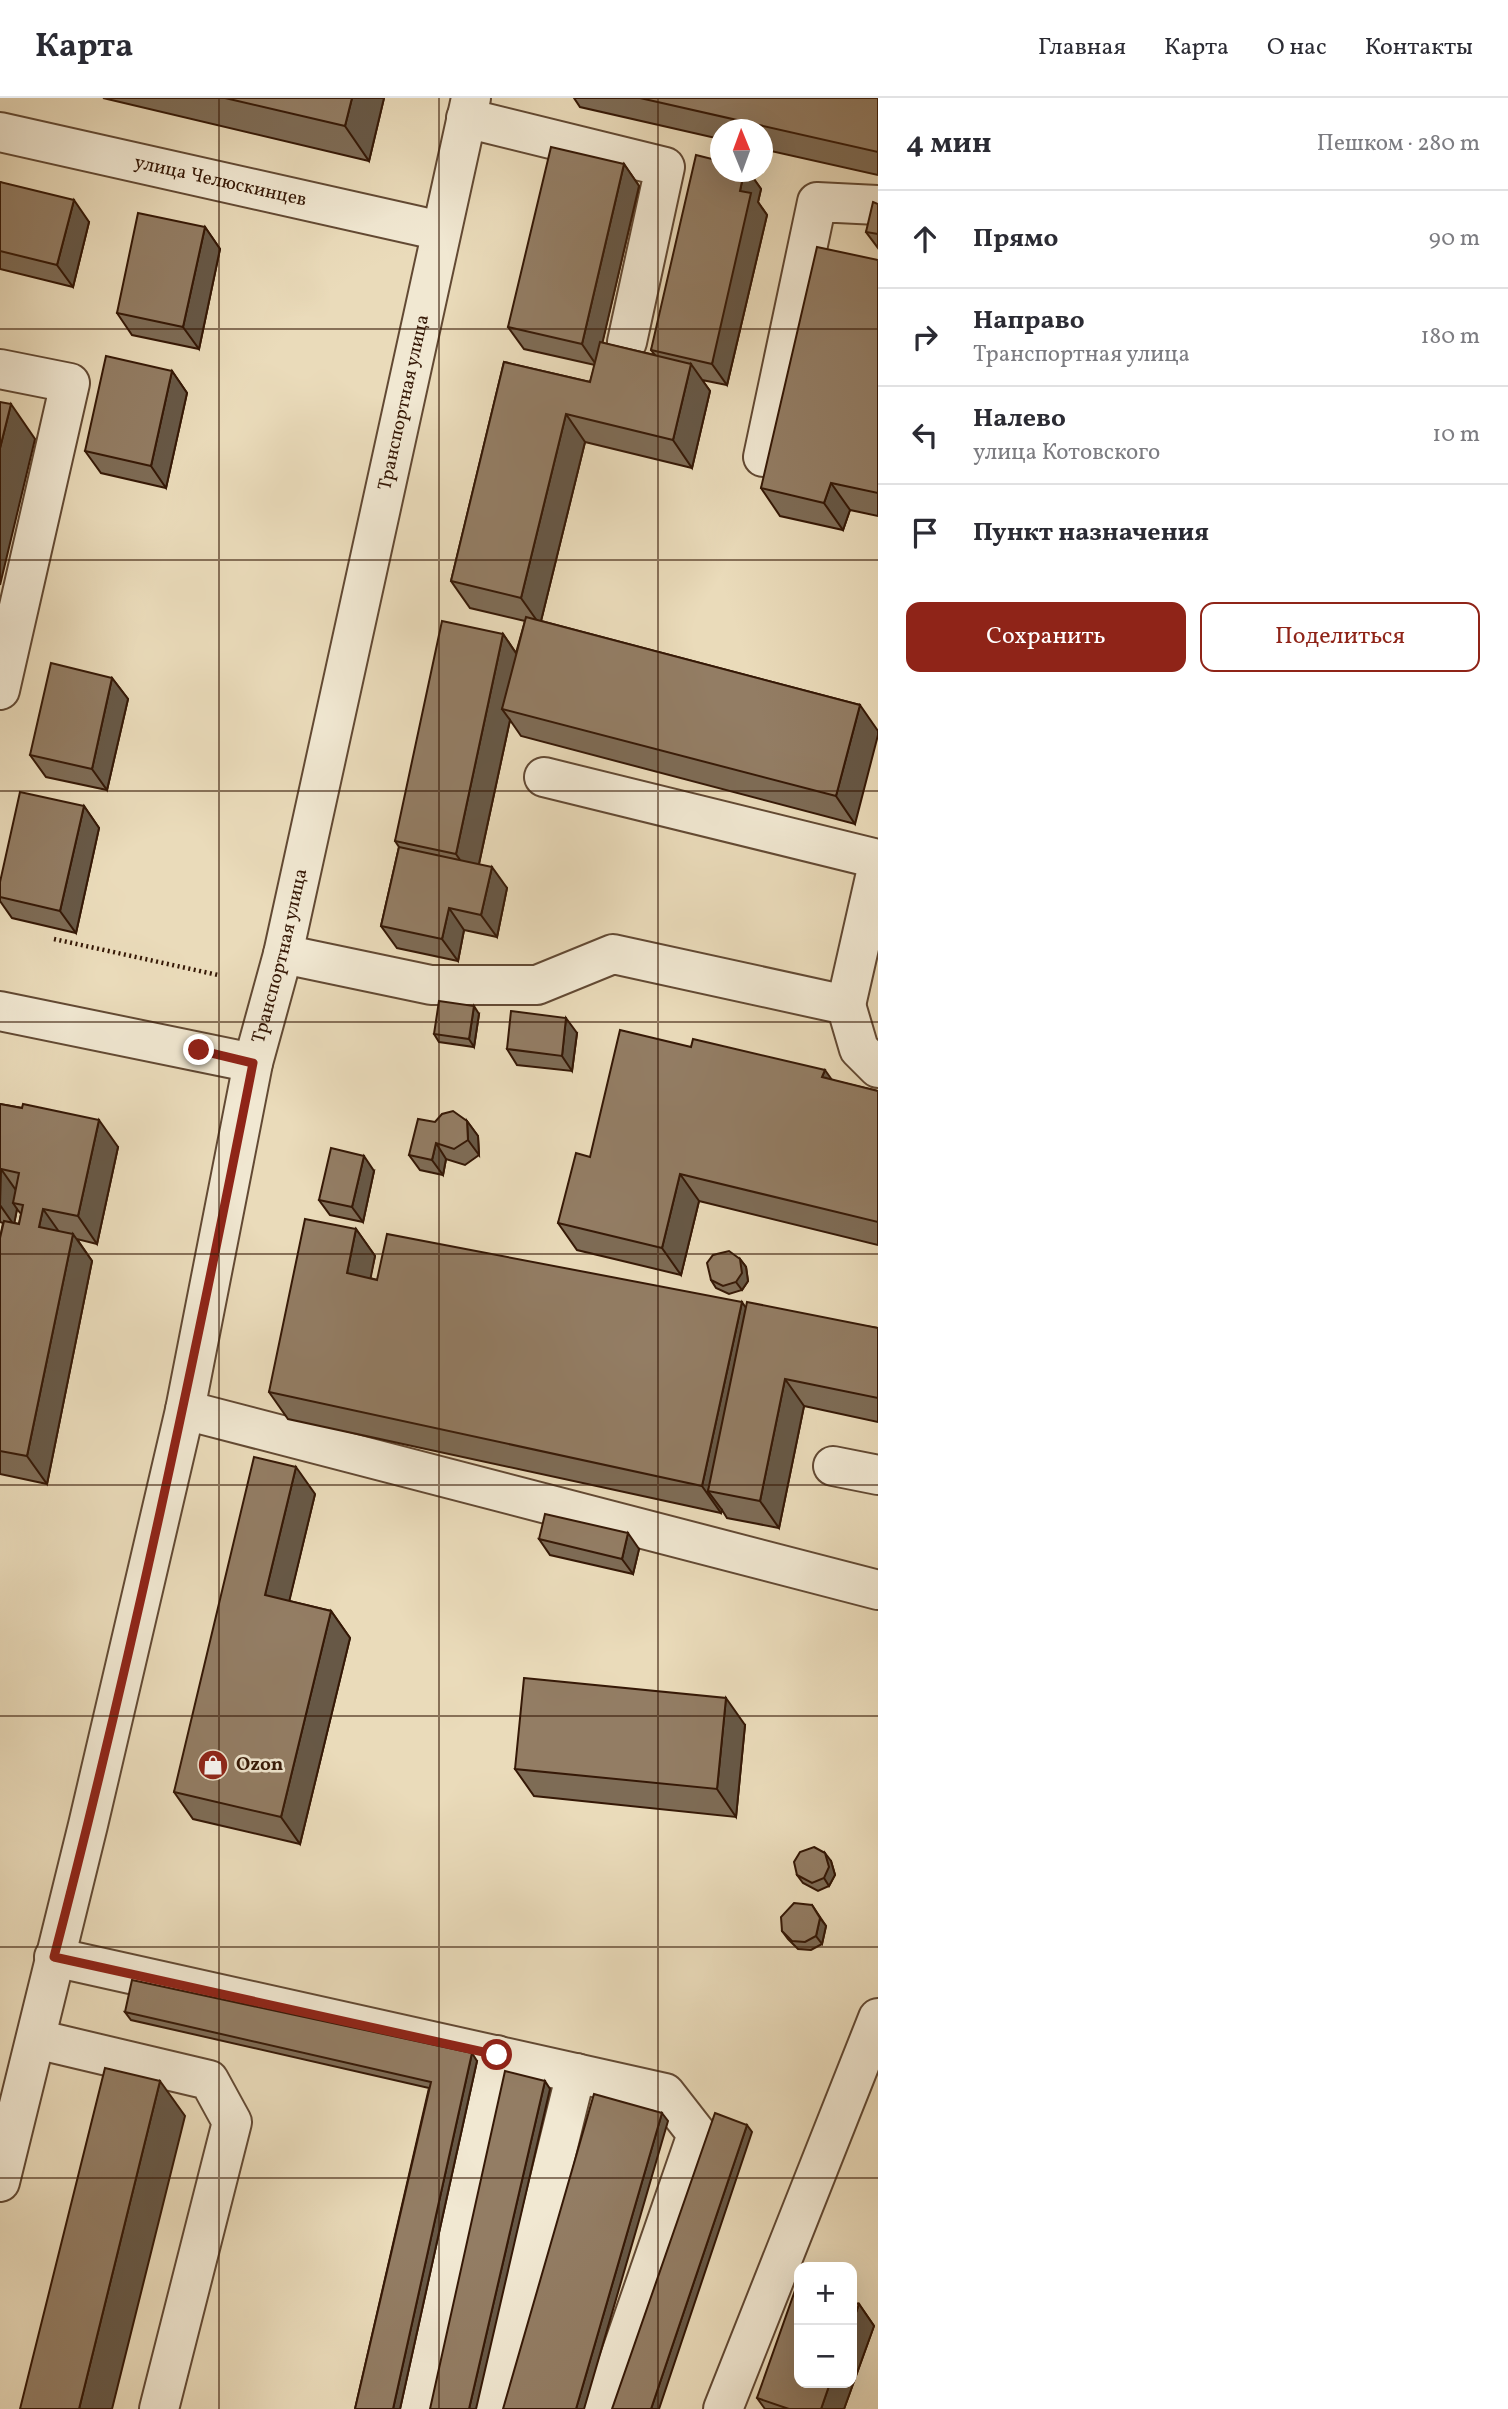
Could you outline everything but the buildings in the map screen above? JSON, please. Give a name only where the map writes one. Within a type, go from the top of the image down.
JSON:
[{"type":"street","name":"Транспортная улица","points":[[0,2182],[88,1825],[185,1410],[253,1063],[283,954],[469,108]]},
{"type":"street","points":[[469,108],[665,167],[627,342]]},
{"type":"street","name":"улица Челюскинцев","points":[[0,132],[441,231]]},
{"type":"street","points":[[763,457],[817,202],[878,205]]},
{"type":"street","points":[[0,369],[70,383],[0,690]]},
{"type":"street","points":[[544,777],[878,861],[873,911],[846,1005],[859,1049],[878,1068]]},
{"type":"street","points":[[283,954],[431,985],[537,985],[613,954],[846,1005]]},
{"type":"street","points":[[0,1011],[253,1063]]},
{"type":"street","points":[[185,1410],[878,1590]]},
{"type":"street","points":[[833,1466],[878,1475]]},
{"type":"street","points":[[54,1957],[665,2093],[697,2134],[602,2409]]},
{"type":"street","points":[[723,2409],[878,2018]]},
{"type":"street","points":[[36,2039],[209,2080],[232,2122],[159,2409]]},
{"type":"street","points":[[419,2409],[497,2055]]},
{"type":"street","points":[[493,2409],[576,2073]]},
{"type":"path","points":[[54,939],[218,975]]},
{"type":"place","name":"Ozon","points":[[213,1765]]},
{"type":"route","points":[[199,1050],[253,1063],[185,1410],[88,1825],[54,1957],[497,2055]]}]
